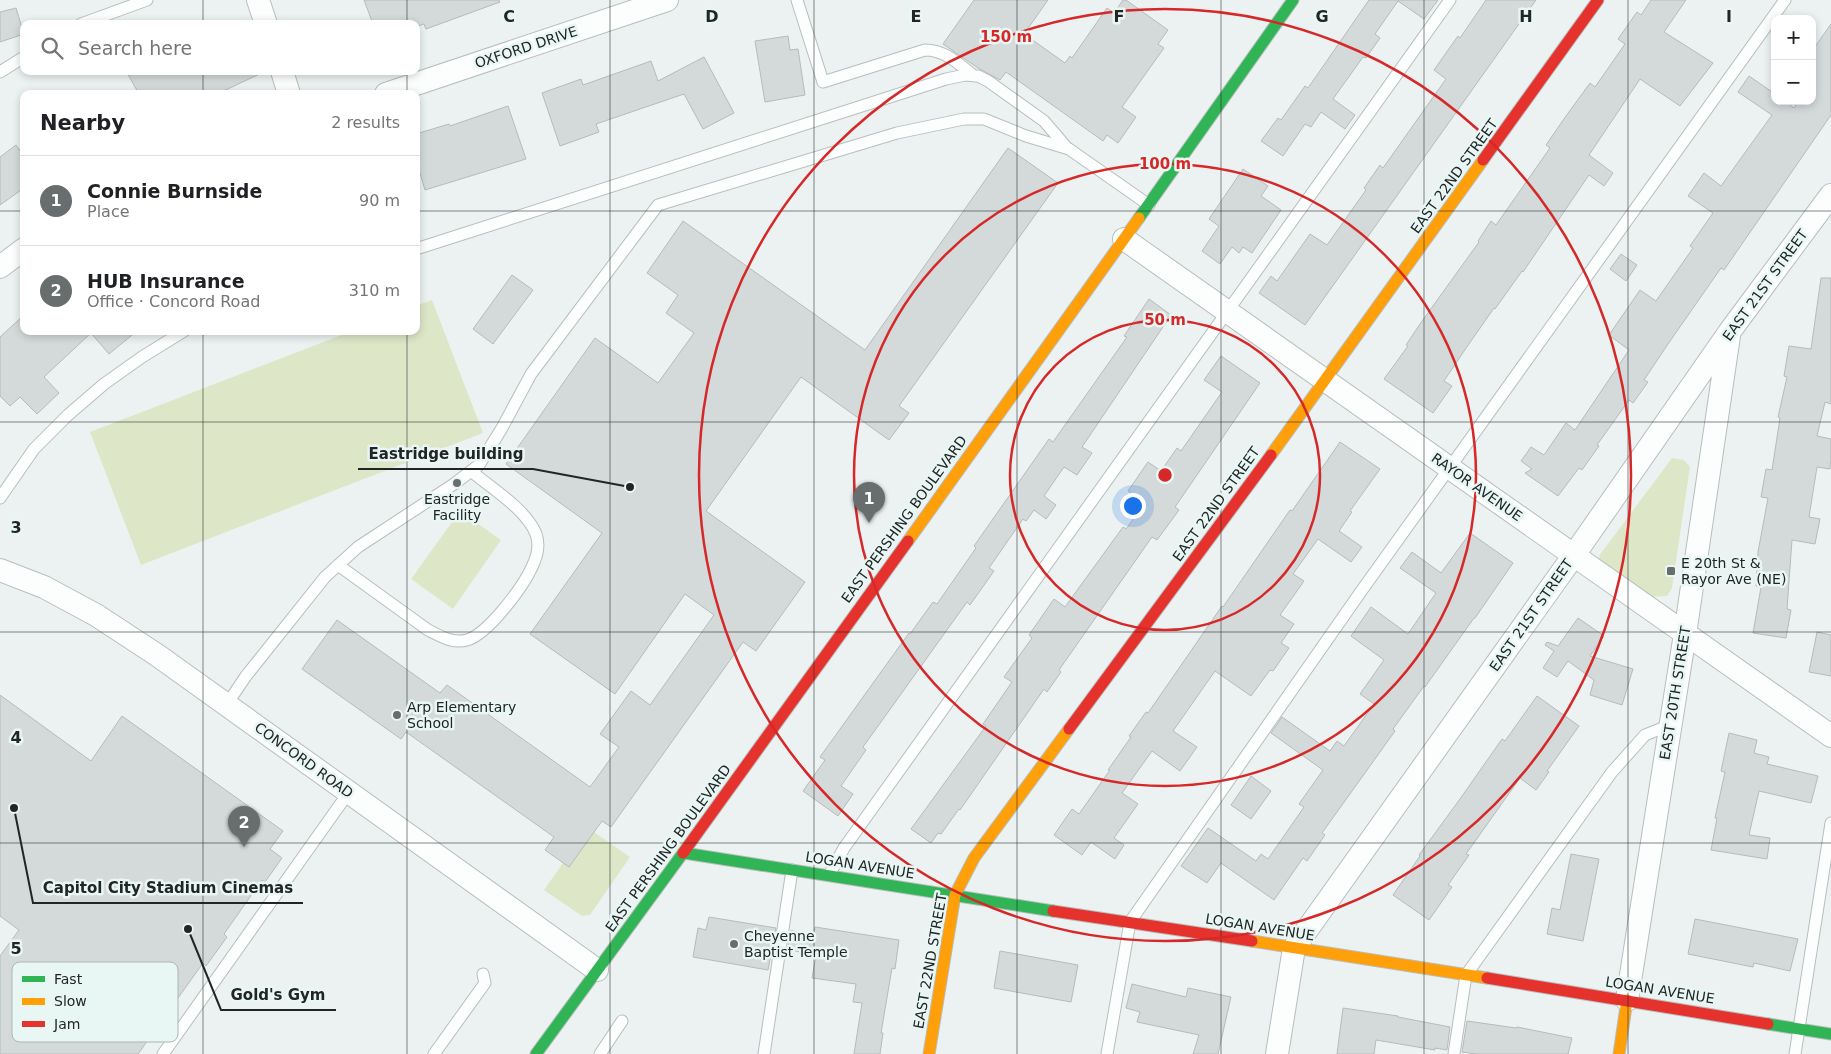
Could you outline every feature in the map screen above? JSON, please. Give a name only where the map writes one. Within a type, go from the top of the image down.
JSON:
[{"type":"main road","name":"EAST PERSHING BOULEVARD","points":[[536,1054],[684,853],[1149,205],[1293,0]]},
{"type":"main road","name":"EAST 22ND STREET","points":[[928,1054],[955,895],[974,858],[1326,380],[1598,0]]},
{"type":"main road","name":"LOGAN AVENUE","points":[[684,853],[1627,1000],[1831,1034]]},
{"type":"main road","name":"EAST 20TH STREET","points":[[1619,1054],[1627,1000]]},
{"type":"street","points":[[258,0],[265,20]]},
{"type":"street","name":"OXFORD DRIVE","points":[[398,90],[666,0]]},
{"type":"street","points":[[283,75],[288,90]]},
{"type":"street","name":"EAST 21ST STREET","points":[[1277,1054],[1294,948],[1574,555],[1730,331],[1831,195]]},
{"type":"street","name":"RAYOR AVENUE","points":[[1124,239],[1831,736]]},
{"type":"street","points":[[0,267],[20,252]]},
{"type":"street","name":"EAST 20TH STREET","points":[[1627,1000],[1685,634],[1730,331]]},
{"type":"street","name":"CONCORD ROAD","points":[[0,570],[44,587],[96,615],[227,704],[597,970]]},
{"type":"lane","points":[[91,20],[147,0]]},
{"type":"lane","points":[[797,0],[823,82],[925,50],[936,50],[974,76]]},
{"type":"lane","points":[[829,875],[844,848],[1450,0]]},
{"type":"lane","points":[[1107,1054],[1130,922],[1449,468],[1785,0]]},
{"type":"lane","points":[[0,72],[20,60]]},
{"type":"lane","points":[[420,248],[946,79],[965,75],[988,81],[1044,121],[1068,149],[1149,205]]},
{"type":"lane","points":[[227,704],[246,676],[325,577],[358,547],[479,465],[498,435],[531,374],[658,205],[897,133],[964,118],[984,120],[1068,149]]},
{"type":"lane","points":[[0,498],[34,449],[68,415],[111,378],[178,335]]},
{"type":"lane","points":[[338,565],[428,630],[443,638],[456,641],[468,640],[482,632],[496,619],[523,583],[533,566],[538,545],[536,535],[530,523],[516,508],[471,471]]},
{"type":"lane","points":[[1454,1054],[1466,975],[1612,772],[1645,735],[1670,725]]},
{"type":"lane","points":[[178,1033],[349,792]]},
{"type":"lane","points":[[1795,1054],[1831,823]]},
{"type":"lane","points":[[764,1054],[792,870]]},
{"type":"lane","points":[[434,1054],[484,983],[483,974]]},
{"type":"lane","points":[[600,1054],[622,1022]]},
{"type":"lane","points":[[163,1054],[172,1042]]},
{"type":"green space","points":[[432,300],[483,433],[141,565],[90,432],[342,335],[420,335],[420,304]]},
{"type":"green space","points":[[1672,458],[1684,460],[1690,467],[1672,588],[1667,596],[1649,597],[1601,563],[1599,556]]},
{"type":"green space","points":[[460,511],[501,540],[453,609],[411,579]]},
{"type":"green space","points":[[594,832],[630,857],[590,915],[582,916],[544,890],[563,863],[569,867]]},
{"type":"building","points":[[364,0],[499,0],[500,2],[426,29],[424,24],[420,26],[420,20],[372,20]]},
{"type":"building","points":[[974,0],[1048,0],[1024,34],[1065,63],[1070,56],[1072,58],[1107,8],[1114,13],[1123,0],[1126,0],[1168,30],[1158,44],[1164,48],[1122,107],[1136,117],[1118,143],[1107,135],[1103,141],[1006,72],[1000,80],[978,68],[943,44]]},
{"type":"building","points":[[1369,0],[1438,0],[1424,19],[1398,1],[1375,34],[1380,38],[1366,58],[1363,57],[1333,99],[1355,115],[1345,129],[1321,112],[1311,127],[1305,124],[1283,156],[1261,141],[1278,118],[1281,120],[1305,86],[1308,88]]},
{"type":"building","points":[[1486,0],[1536,0],[1305,325],[1259,293],[1271,276],[1277,281],[1310,234],[1327,245],[1366,190],[1364,188],[1380,165],[1383,168],[1446,79],[1434,70],[1458,36],[1460,38]]},
{"type":"building","points":[[1651,0],[1686,0],[1664,32],[1713,63],[1680,106],[1640,79],[1589,155],[1613,173],[1604,186],[1589,175],[1523,272],[1494,308],[1444,381],[1452,386],[1433,413],[1384,379],[1408,346],[1406,345],[1420,324],[1479,242],[1491,221],[1496,225],[1550,148],[1546,145],[1566,116],[1590,83],[1595,87],[1625,44],[1618,39],[1637,12],[1641,15]]},
{"type":"building","points":[[16,8],[20,21],[20,35],[0,42],[0,12]]},
{"type":"building","points":[[1831,24],[1831,115],[1724,270],[1721,268],[1668,344],[1644,380],[1648,382],[1633,403],[1629,400],[1582,470],[1579,468],[1558,496],[1525,473],[1532,469],[1521,461],[1531,447],[1544,455],[1566,423],[1575,430],[1629,350],[1609,335],[1640,290],[1656,301],[1693,248],[1690,246],[1713,213],[1688,196],[1704,173],[1721,186],[1772,115],[1738,92],[1749,76],[1771,91],[1771,105],[1790,105],[1794,108],[1796,105],[1816,105],[1816,45]]},
{"type":"building","points":[[788,36],[790,50],[798,49],[805,95],[765,102],[755,41]]},
{"type":"building","points":[[704,57],[734,113],[703,129],[684,94],[596,124],[599,132],[560,146],[542,93],[581,79],[583,85],[651,61],[658,81]]},
{"type":"building","points":[[128,75],[257,75],[226,90],[137,90]]},
{"type":"building","points":[[508,106],[526,159],[425,190],[420,173],[420,133],[449,124],[450,126]]},
{"type":"building","points":[[16,145],[20,150],[20,191],[0,205],[0,157]]},
{"type":"building","points":[[1008,148],[1058,183],[899,406],[909,413],[889,440],[801,377],[706,511],[805,582],[756,651],[743,642],[611,827],[602,821],[569,867],[545,850],[554,837],[406,732],[401,739],[302,669],[337,620],[440,693],[447,685],[590,787],[619,747],[600,734],[631,691],[650,705],[714,615],[685,594],[615,694],[530,634],[602,533],[506,464],[595,338],[658,383],[694,333],[666,313],[678,295],[647,273],[683,221],[865,350]]},
{"type":"building","points":[[1243,169],[1268,186],[1261,196],[1281,210],[1252,253],[1243,247],[1239,253],[1232,247],[1220,264],[1202,251],[1219,226],[1209,219]]},
{"type":"building","points":[[1621,254],[1637,265],[1626,281],[1610,269]]},
{"type":"building","points":[[512,275],[533,290],[493,344],[473,329]]},
{"type":"building","points":[[1821,278],[1831,278],[1831,404],[1825,402],[1817,436],[1831,439],[1831,459],[1830,469],[1817,467],[1809,517],[1820,519],[1815,544],[1792,540],[1787,609],[1791,610],[1786,638],[1753,633],[1761,587],[1756,586],[1758,552],[1768,498],[1761,497],[1766,469],[1772,470],[1780,418],[1778,417],[1787,377],[1784,376],[1789,346],[1811,349]]},
{"type":"building","points":[[1149,299],[1171,315],[1082,447],[1092,453],[1077,475],[1064,467],[1044,496],[1056,505],[1046,519],[1034,510],[1026,521],[1023,519],[989,568],[994,571],[970,605],[967,602],[863,747],[866,750],[841,786],[853,794],[838,816],[803,791],[825,760],[820,757],[909,633],[933,602],[937,604],[976,548],[974,546],[1049,439],[1053,442],[1127,337],[1124,336]]},
{"type":"building","points":[[20,319],[20,335],[89,335],[44,377],[59,393],[37,414],[20,397],[10,406],[0,396],[0,337]]},
{"type":"building","points":[[93,335],[132,335],[109,354]]},
{"type":"building","points":[[1221,356],[1260,383],[1175,507],[1179,510],[1157,540],[1152,537],[1059,670],[1061,672],[1047,692],[1044,689],[960,810],[941,834],[938,833],[931,843],[911,829],[986,726],[983,724],[1012,682],[1004,677],[1032,638],[1029,635],[1054,599],[1065,607],[1123,527],[1126,529],[1145,503],[1128,491],[1148,462],[1161,471],[1177,448],[1181,451],[1222,392],[1204,380]]},
{"type":"building","points":[[1340,442],[1380,469],[1350,511],[1352,512],[1339,531],[1362,547],[1351,562],[1318,539],[1293,574],[1304,581],[1280,615],[1294,624],[1281,643],[1289,648],[1273,671],[1270,670],[1251,696],[1215,671],[1173,731],[1197,747],[1180,771],[1152,751],[1122,793],[1138,804],[1114,838],[1124,845],[1115,859],[1091,842],[1082,855],[1054,835],[1072,809],[1079,814],[1110,770],[1108,770],[1131,737],[1129,736],[1146,712],[1148,713]]},
{"type":"building","points":[[1470,533],[1513,563],[1393,729],[1395,731],[1322,833],[1325,835],[1307,861],[1303,858],[1274,900],[1221,863],[1207,883],[1181,866],[1208,828],[1256,861],[1261,854],[1268,859],[1304,807],[1299,804],[1323,770],[1271,733],[1282,717],[1330,751],[1337,741],[1344,746],[1374,704],[1360,694],[1384,660],[1351,636],[1371,607],[1408,634],[1436,593],[1400,568],[1412,552],[1441,573]]},
{"type":"building","points":[[1578,618],[1604,636],[1590,656],[1633,669],[1622,705],[1590,695],[1594,680],[1568,661],[1557,677],[1543,668],[1554,651],[1545,645],[1547,642],[1558,646]]},
{"type":"building","points":[[1817,632],[1831,635],[1831,676],[1809,672]]},
{"type":"building","points":[[0,695],[91,761],[122,716],[283,831],[270,849],[282,858],[265,882],[262,880],[224,934],[227,937],[206,966],[203,963],[178,998],[178,962],[12,962],[12,1042],[147,1042],[138,1054],[0,1054],[0,956],[19,930],[0,916]]},
{"type":"building","points":[[1537,696],[1579,726],[1536,790],[1520,778],[1466,854],[1469,855],[1448,885],[1452,887],[1429,920],[1393,895],[1419,855],[1502,739],[1505,741]]},
{"type":"building","points":[[1729,733],[1757,740],[1754,753],[1769,757],[1767,764],[1818,776],[1811,803],[1759,791],[1749,835],[1770,838],[1767,859],[1711,850],[1717,818],[1715,818],[1725,772],[1721,771]]},
{"type":"building","points":[[1251,776],[1271,791],[1251,819],[1231,805]]},
{"type":"building","points":[[1571,854],[1599,859],[1583,941],[1547,934],[1552,908],[1560,910]]},
{"type":"building","name":"Cheyenne Baptist Temple","points":[[709,917],[776,928],[768,970],[693,957],[698,928],[706,930]]},
{"type":"building","points":[[1695,919],[1798,939],[1790,971],[1754,963],[1753,967],[1688,954]]},
{"type":"building","points":[[815,927],[899,940],[895,969],[892,968],[881,1033],[883,1033],[880,1054],[854,1054],[862,1003],[853,1002],[856,984],[812,978],[816,956],[788,949],[790,930],[813,936]]},
{"type":"building","points":[[1000,951],[1078,965],[1071,1002],[994,988]]},
{"type":"building","points":[[1132,984],[1186,997],[1188,988],[1231,997],[1218,1054],[1193,1054],[1199,1035],[1137,1022],[1140,1012],[1126,1008]]},
{"type":"building","points":[[1343,1008],[1398,1016],[1450,1027],[1447,1050],[1435,1048],[1435,1050],[1376,1040],[1374,1054],[1337,1054]]},
{"type":"building","points":[[1467,1021],[1517,1027],[1572,1038],[1568,1054],[1476,1054],[1462,1052]]},
{"type":"traffic: fast","points":[[1139,218],[1293,0]]},
{"type":"traffic: fast","points":[[536,1054],[683,853]]},
{"type":"traffic: fast","points":[[684,853],[1053,911]]},
{"type":"traffic: fast","points":[[1768,1024],[1831,1034]]},
{"type":"traffic: slow","points":[[1271,455],[1483,160]]},
{"type":"traffic: slow","points":[[908,541],[1139,218]]},
{"type":"traffic: slow","points":[[929,1054],[955,895],[974,858],[1069,729]]},
{"type":"traffic: slow","points":[[1252,941],[1487,978]]},
{"type":"traffic: slow","points":[[1619,1054],[1627,1000]]},
{"type":"traffic: jam","points":[[1483,160],[1598,0]]},
{"type":"traffic: jam","points":[[1069,729],[1271,455]]},
{"type":"traffic: jam","points":[[683,853],[908,541]]},
{"type":"traffic: jam","points":[[1053,911],[1252,941]]},
{"type":"traffic: jam","points":[[1487,978],[1768,1024]]},
{"type":"place","name":"Eastridge Facility","points":[[457,483]]},
{"type":"place","name":"Eastridge building","points":[[630,487]]},
{"type":"place","name":"Connie Burnside","points":[[869,523]]},
{"type":"place","name":"E 20th St & Rayor Ave (NE)","points":[[1671,571]]},
{"type":"place","name":"Arp Elementary School","points":[[397,715]]},
{"type":"place","name":"Capitol City Stadium Cinemas","points":[[14,808]]},
{"type":"place","name":"HUB Insurance","points":[[244,847]]},
{"type":"place","name":"Gold's Gym","points":[[188,929]]},
{"type":"place","name":"Cheyenne Baptist Temple","points":[[734,944]]}]
